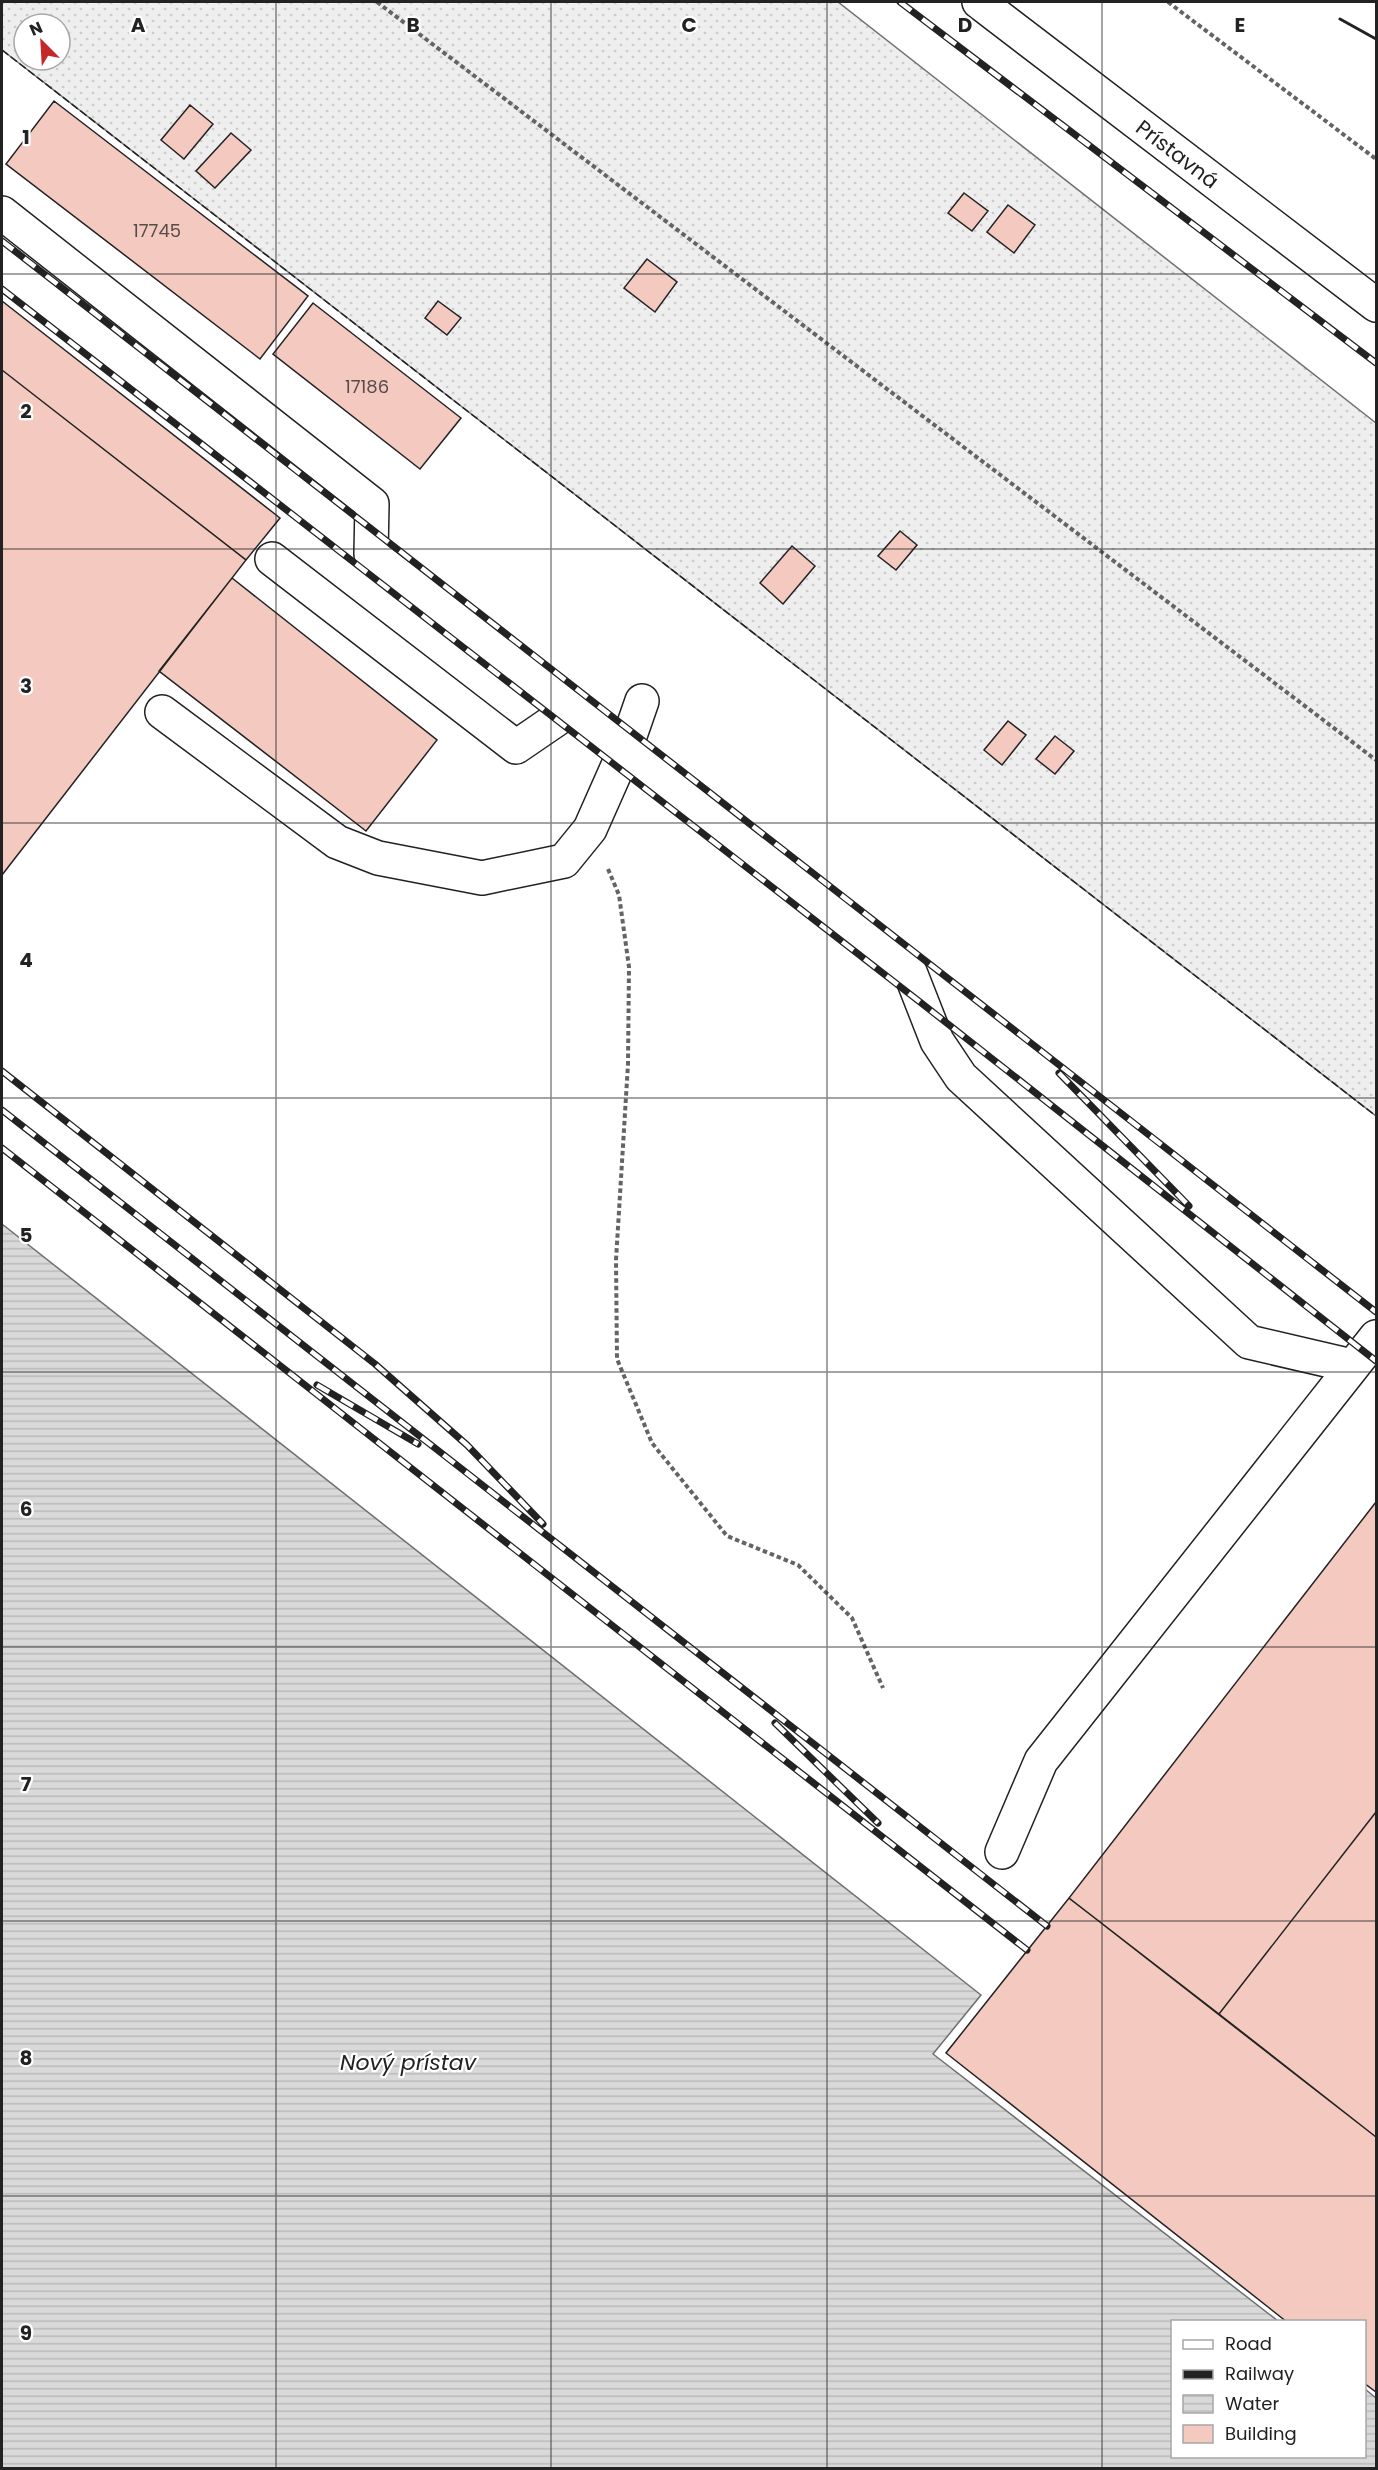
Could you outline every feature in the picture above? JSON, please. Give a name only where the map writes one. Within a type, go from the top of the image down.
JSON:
[{"type":"street","name":"Prístavná","points":[[979,2],[1377,305]]},
{"type":"street","points":[[2,213],[372,504],[371,554],[569,705],[910,972],[937,1041],[961,1077],[1249,1342],[1352,1366]]},
{"type":"street","points":[[272,559],[516,747],[557,719],[569,705]]},
{"type":"street","points":[[162,712],[337,842],[378,858],[482,878],[564,861],[590,830],[625,750],[642,701]]},
{"type":"street","points":[[1002,1852],[1041,1761],[1377,1337]]},
{"type":"path","points":[[377,2],[1377,760]]},
{"type":"path","points":[[1168,2],[1377,159]]},
{"type":"path","points":[[590,830],[619,895],[629,967],[628,1064],[616,1260],[618,1359],[652,1443],[720,1528],[727,1536],[798,1565],[852,1618],[883,1688]]},
{"type":"shaded area","points":[[2,2],[838,2],[1376,423],[1376,1116],[30,72],[72,72],[72,12],[12,12],[12,58],[2,50]]},
{"type":"water","name":"Nový prístav","points":[[2,1224],[981,1995],[933,2054],[1277,2320],[1171,2320],[1171,2458],[1366,2458],[1366,2390],[1376,2398],[1376,2468],[2,2468]]},
{"type":"building","points":[[54,101],[308,296],[260,359],[6,164]]},
{"type":"building","points":[[190,105],[213,124],[184,159],[161,140]]},
{"type":"building","points":[[231,133],[251,150],[215,188],[196,171]]},
{"type":"building","points":[[964,193],[988,211],[972,231],[948,213]]},
{"type":"building","points":[[1008,205],[1035,225],[1014,253],[987,232]]},
{"type":"building","points":[[647,259],[677,282],[655,312],[624,288]]},
{"type":"building","points":[[2,301],[280,518],[246,560],[2,370]]},
{"type":"building","points":[[438,301],[461,318],[447,335],[425,318]]},
{"type":"building","points":[[313,303],[461,418],[420,469],[273,354]]},
{"type":"building","points":[[2,370],[246,560],[2,875]]},
{"type":"building","points":[[900,531],[917,545],[896,570],[878,556]]},
{"type":"building","points":[[792,546],[815,566],[783,604],[760,583]]},
{"type":"building","points":[[232,578],[437,740],[366,831],[159,671]]},
{"type":"building","points":[[1008,721],[1026,735],[1002,765],[984,750]]},
{"type":"building","points":[[1055,736],[1074,751],[1055,774],[1036,759]]},
{"type":"building","points":[[1376,1502],[1376,1812],[1219,2014],[1069,1898]]},
{"type":"building","points":[[1376,1812],[1376,2137],[1219,2014]]},
{"type":"building","points":[[1069,1898],[1376,2137],[1376,2392],[1366,2384],[1366,2320],[1284,2320],[946,2053]]},
{"type":"railway","points":[[900,2],[1376,363]]},
{"type":"railway","points":[[2,241],[1376,1312]]},
{"type":"railway","points":[[2,289],[920,1002],[1376,1361]]},
{"type":"railway","points":[[2,1071],[375,1364],[467,1445],[543,1524]]},
{"type":"railway","points":[[1059,1073],[1189,1206]]},
{"type":"railway","points":[[2,1110],[1047,1926]]},
{"type":"railway","points":[[2,1148],[1027,1950]]},
{"type":"railway","points":[[317,1385],[418,1444]]},
{"type":"railway","points":[[775,1723],[878,1823]]},
{"type":"fence","points":[[2,50],[1376,1116]]},
{"type":"wall","points":[[1340,19],[1376,39]]}]
